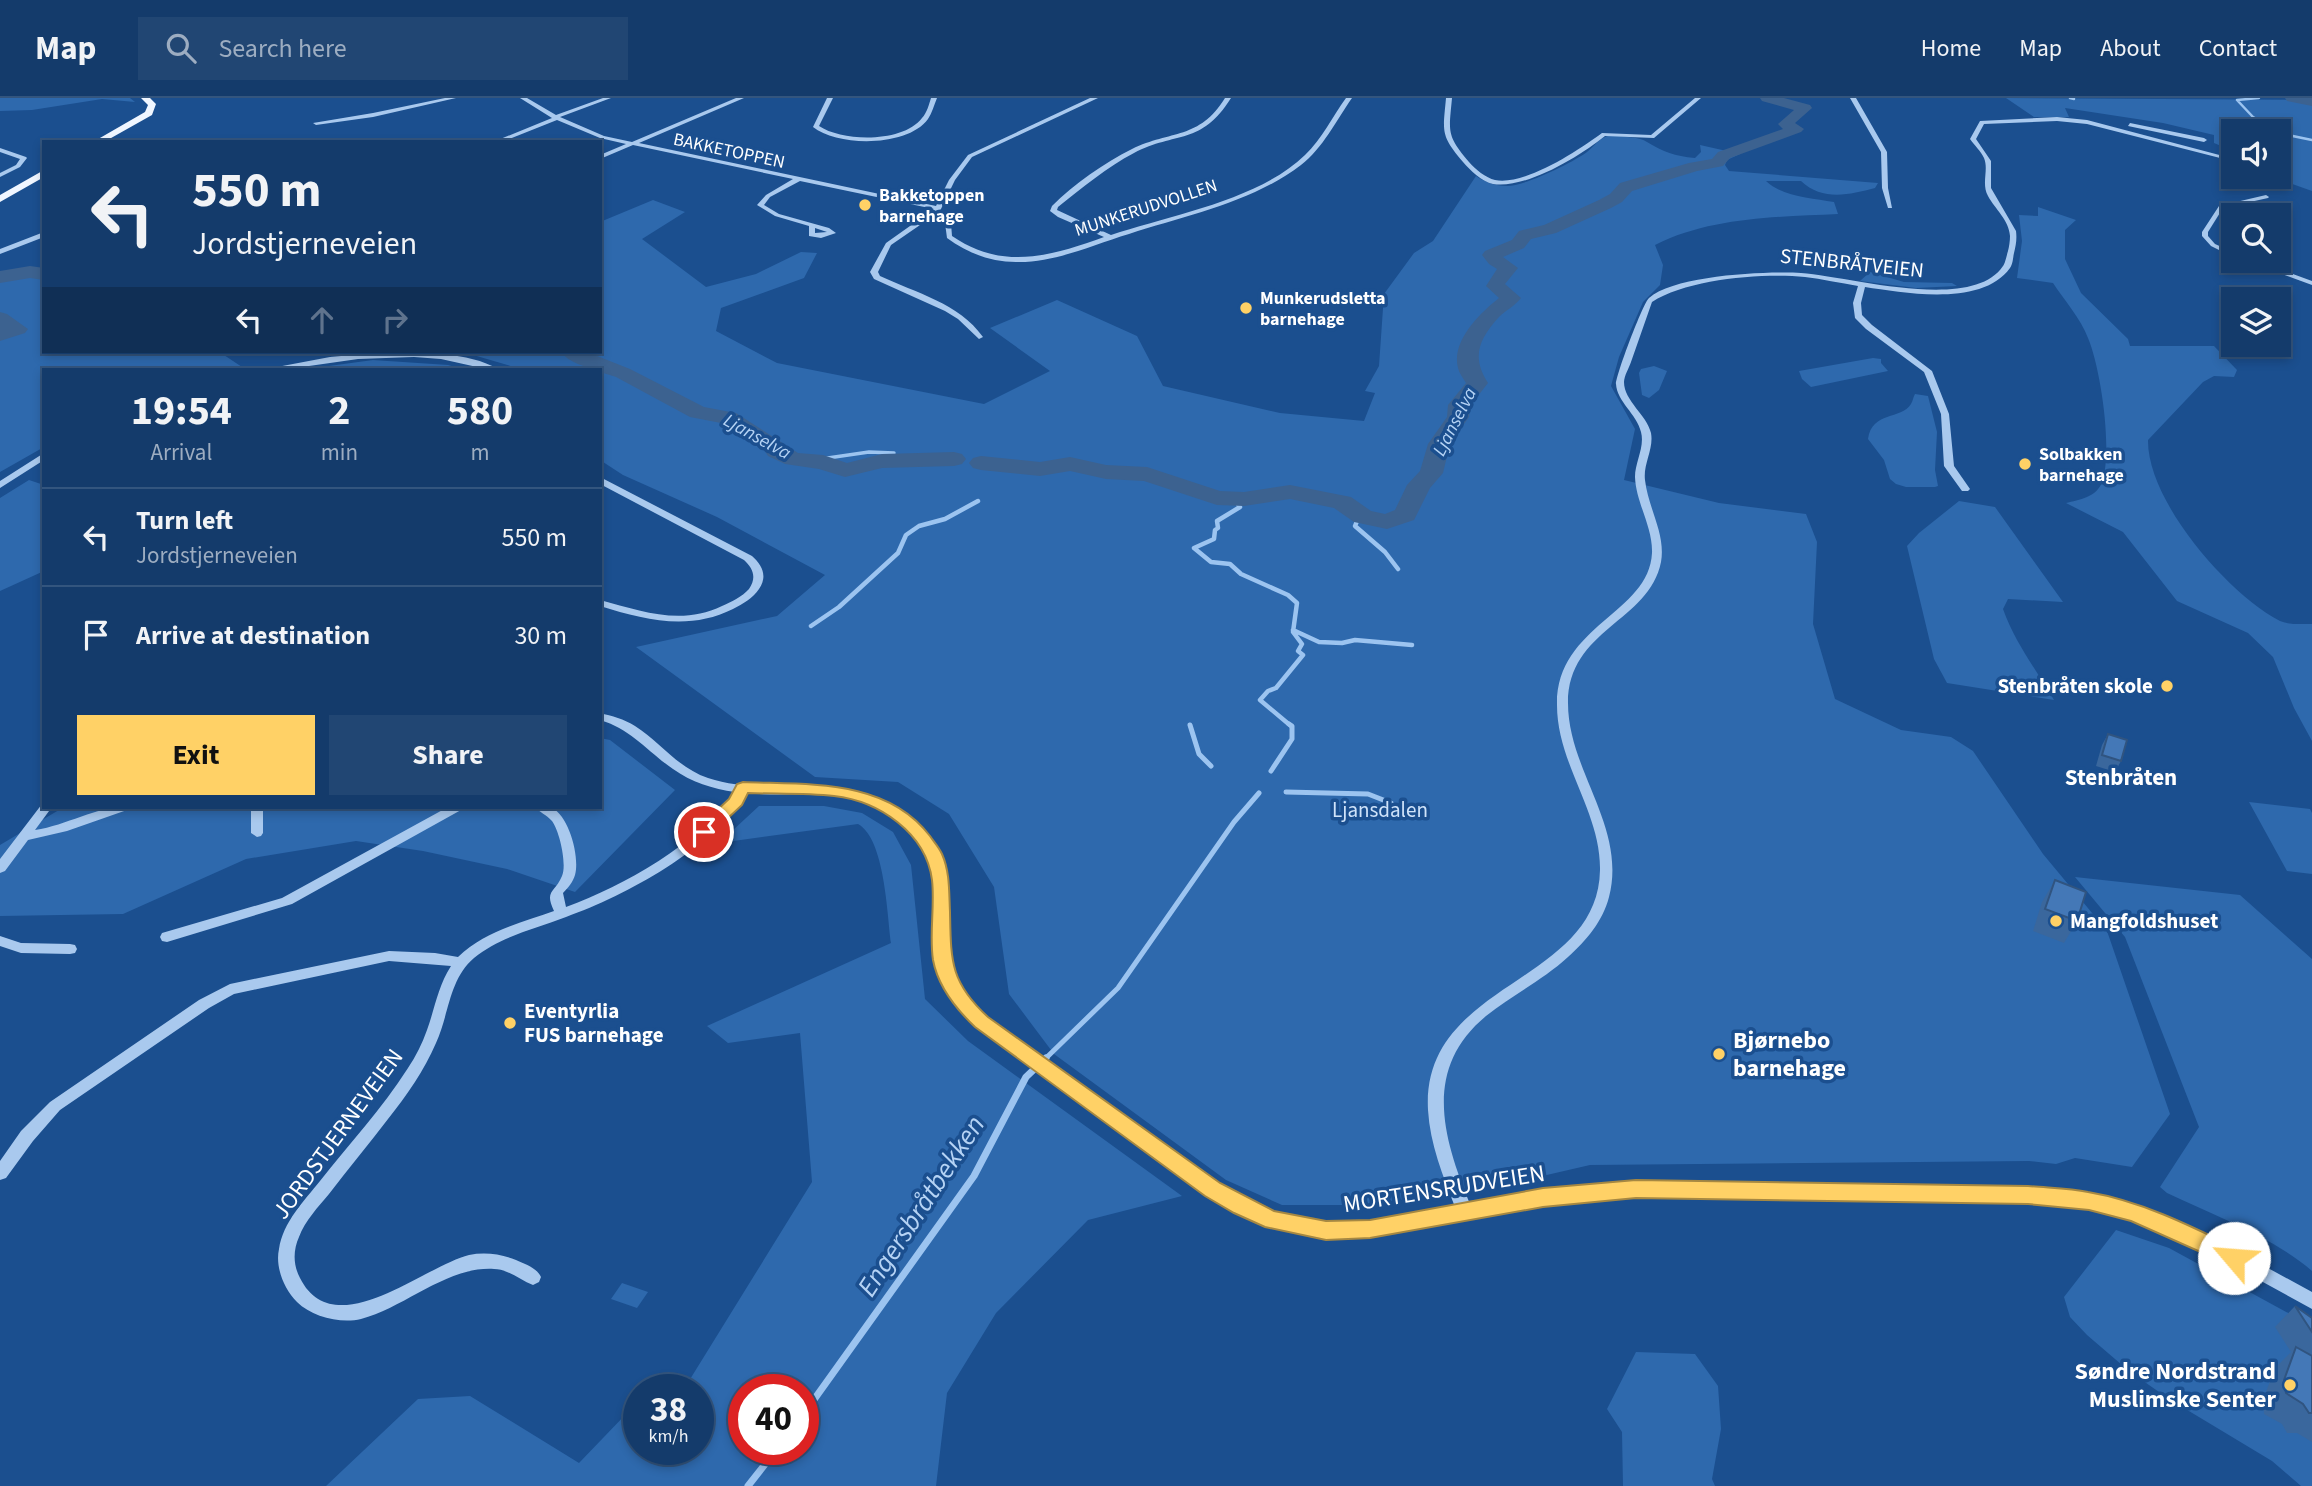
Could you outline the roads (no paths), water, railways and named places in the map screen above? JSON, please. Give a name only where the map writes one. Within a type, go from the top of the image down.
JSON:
[{"type":"main road","points":[[101,140],[149,113],[152,104],[145,98]]},
{"type":"main road","points":[[0,199],[42,174]]},
{"type":"street","points":[[316,123],[373,115],[453,98]]},
{"type":"street","name":"BAKKETOPPEN","points":[[523,98],[555,118],[594,135],[629,145],[937,210]]},
{"type":"street","points":[[501,140],[608,98]]},
{"type":"street","points":[[602,156],[741,98]]},
{"type":"street","points":[[830,98],[816,127],[826,134],[853,139],[886,137],[909,130],[926,118],[933,98]]},
{"type":"street","points":[[979,337],[974,327],[957,316],[920,295],[880,279],[874,273],[888,244],[937,210],[963,163],[970,156],[1095,98]]},
{"type":"street","points":[[1110,237],[1059,216],[1053,211],[1055,206],[1134,150],[1200,129],[1219,115],[1228,98]]},
{"type":"street","name":"MUNKERUDVOLLEN","points":[[937,210],[948,223],[949,237],[970,250],[1017,260],[1045,257],[1272,182],[1308,156],[1349,98]]},
{"type":"street","points":[[1449,98],[1446,132],[1450,143],[1482,178],[1507,183],[1567,160],[1604,134],[1643,138],[1654,136],[1671,118],[1698,98]]},
{"type":"street","points":[[1853,98],[1885,153],[1884,184],[1890,207]]},
{"type":"street","name":"STENBRÅTVEIEN","points":[[2081,117],[2221,156]]},
{"type":"street","name":"STENBRÅTVEIEN","points":[[1465,1212],[1444,1158],[1435,1124],[1436,1091],[1443,1061],[1451,1045],[1476,1016],[1550,965],[1581,936],[1596,915],[1603,896],[1606,860],[1603,840],[1568,742],[1563,716],[1563,691],[1578,653],[1593,634],[1637,596],[1651,578],[1656,563],[1657,544],[1639,477],[1647,435],[1623,394],[1620,381],[1649,301],[1659,293],[1676,286],[1783,275],[1912,291],[1957,291],[1991,283],[2003,271],[2014,238],[2007,216],[1988,189],[1987,158],[1973,139],[1982,122],[2061,119],[2110,124],[2204,140]]},
{"type":"street","points":[[0,150],[24,158],[21,164],[0,175]]},
{"type":"street","points":[[797,180],[768,196],[760,205],[777,215],[812,225]]},
{"type":"street","points":[[2238,203],[2266,197]]},
{"type":"street","points":[[2221,208],[2205,234],[2206,239],[2221,250]]},
{"type":"street","points":[[0,252],[42,235]]},
{"type":"street","points":[[2286,273],[2312,282]]},
{"type":"street","points":[[1862,284],[1856,309],[1858,316],[1869,327],[1920,363],[1930,375],[1945,414],[1949,466],[1965,489]]},
{"type":"street","points":[[283,368],[345,358],[398,355],[449,358],[490,368]]},
{"type":"street","points":[[0,485],[42,457]]},
{"type":"street","points":[[602,481],[748,558],[754,563],[759,574],[756,585],[744,598],[727,609],[697,618],[665,620],[602,604]]},
{"type":"street","name":"MORTENSRUDVEIEN","points":[[602,717],[632,727],[669,762],[687,774],[712,783],[743,788],[812,788],[852,794],[890,809],[913,825],[927,843],[938,866],[940,944],[947,976],[958,998],[982,1022],[1195,1177],[1227,1199],[1256,1214],[1308,1228],[1337,1231],[1370,1229],[1565,1194],[1636,1189],[2061,1197],[2109,1205],[2158,1221],[2216,1248],[2309,1301]]},
{"type":"street","name":"JORDSTJERNEVEIEN","points":[[533,1278],[510,1265],[483,1261],[442,1273],[372,1309],[342,1313],[309,1302],[293,1283],[286,1264],[287,1248],[301,1218],[407,1082],[423,1056],[436,1025],[449,978],[460,962],[493,939],[623,888],[662,866],[733,804],[743,788]]},
{"type":"street","points":[[0,868],[44,809]]},
{"type":"street","points":[[23,836],[61,831],[92,816],[116,809]]},
{"type":"street","points":[[257,809],[257,833]]},
{"type":"street","points":[[167,937],[287,901],[453,809]]},
{"type":"street","points":[[543,809],[560,823],[570,869],[568,877],[555,891],[555,902],[562,914]]},
{"type":"street","points":[[0,941],[21,948],[70,949]]},
{"type":"street","points":[[0,1173],[27,1136],[55,1106],[230,989],[389,956],[460,962]]},
{"type":"waterway","name":"Ljanselva","points":[[981,463],[1040,469],[1070,464],[1106,472],[1147,474],[1217,498],[1244,499],[1290,492],[1342,502],[1363,517],[1387,522],[1405,515],[1419,485],[1431,473],[1439,444],[1458,417],[1459,405],[1477,383],[1468,369],[1468,352],[1472,340],[1493,312],[1511,298],[1495,286],[1496,281],[1509,268],[1491,255],[1518,244],[1525,235],[1550,229],[1605,204],[1616,198],[1626,187],[1695,166],[1717,163],[1724,155],[1796,129],[1785,124],[1805,108],[1767,98]]},
{"type":"waterway","points":[[2070,98],[2074,99]]},
{"type":"waterway","points":[[2257,119],[2237,100],[2259,98]]},
{"type":"waterway","name":"Ljanselva","points":[[2292,98],[2312,102]]},
{"type":"waterway","points":[[2291,136],[2312,140]]},
{"type":"waterway","name":"Ljanselva","points":[[0,277],[30,272],[42,274]]},
{"type":"waterway","points":[[0,318],[18,329],[0,335]]},
{"type":"waterway","name":"Ljanselva","points":[[575,354],[623,373],[698,412],[728,418],[772,444],[776,451],[793,459],[823,462],[845,470],[882,461],[954,459]]},
{"type":"waterway","points":[[814,460],[869,452],[894,453]]},
{"type":"waterway","name":"Engersbråtbekken","points":[[1234,499],[1240,507],[1217,521],[1218,528],[1215,530],[1214,539],[1194,548],[1211,562],[1230,564],[1241,574],[1288,595],[1297,603],[1293,630]]},
{"type":"waterway","points":[[811,626],[839,607],[898,553],[906,535],[919,526],[945,519],[978,501]]},
{"type":"waterway","points":[[1360,514],[1355,526],[1385,552],[1398,569]]},
{"type":"waterway","name":"Engersbråtbekken","points":[[1291,726],[1260,700],[1268,691],[1276,688],[1303,655],[1298,651],[1302,644],[1293,630]]},
{"type":"waterway","points":[[1293,630],[1319,642],[1342,643],[1355,640],[1412,645]]},
{"type":"waterway","name":"Engersbråtbekken","points":[[1271,771],[1292,739],[1292,726],[1289,724]]},
{"type":"waterway","points":[[1190,725],[1199,754],[1211,766]]},
{"type":"waterway","points":[[1286,792],[1368,794],[1391,803]]},
{"type":"waterway","name":"Engersbråtbekken","points":[[1044,1060],[1118,988],[1234,822],[1259,793]]},
{"type":"waterway","name":"Engersbråtbekken","points":[[819,1393],[974,1176],[1026,1077],[1046,1058]]},
{"type":"waterway","name":"Engersbråtbekken","points":[[748,1486],[764,1465]]},
{"type":"place","name":"Bakketoppen barnehage","points":[[865,205]]},
{"type":"place","name":"Munkerudsletta barnehage","points":[[1246,308]]},
{"type":"place","name":"Solbakken barnehage","points":[[2025,464]]},
{"type":"place","name":"Stenbråten skole","points":[[2167,686]]},
{"type":"place","name":"Mangfoldshuset","points":[[2056,921]]},
{"type":"place","name":"Eventyrlia FUS barnehage","points":[[510,1023]]},
{"type":"place","name":"Bjørnebo barnehage","points":[[1719,1054]]},
{"type":"place","name":"Søndre Nordstrand Muslimske Senter","points":[[2290,1385]]},
{"type":"district","name":"Stenbråten","points":[[2121,777]]},
{"type":"park label","name":"Ljansdalen","points":[[1380,810]]}]
